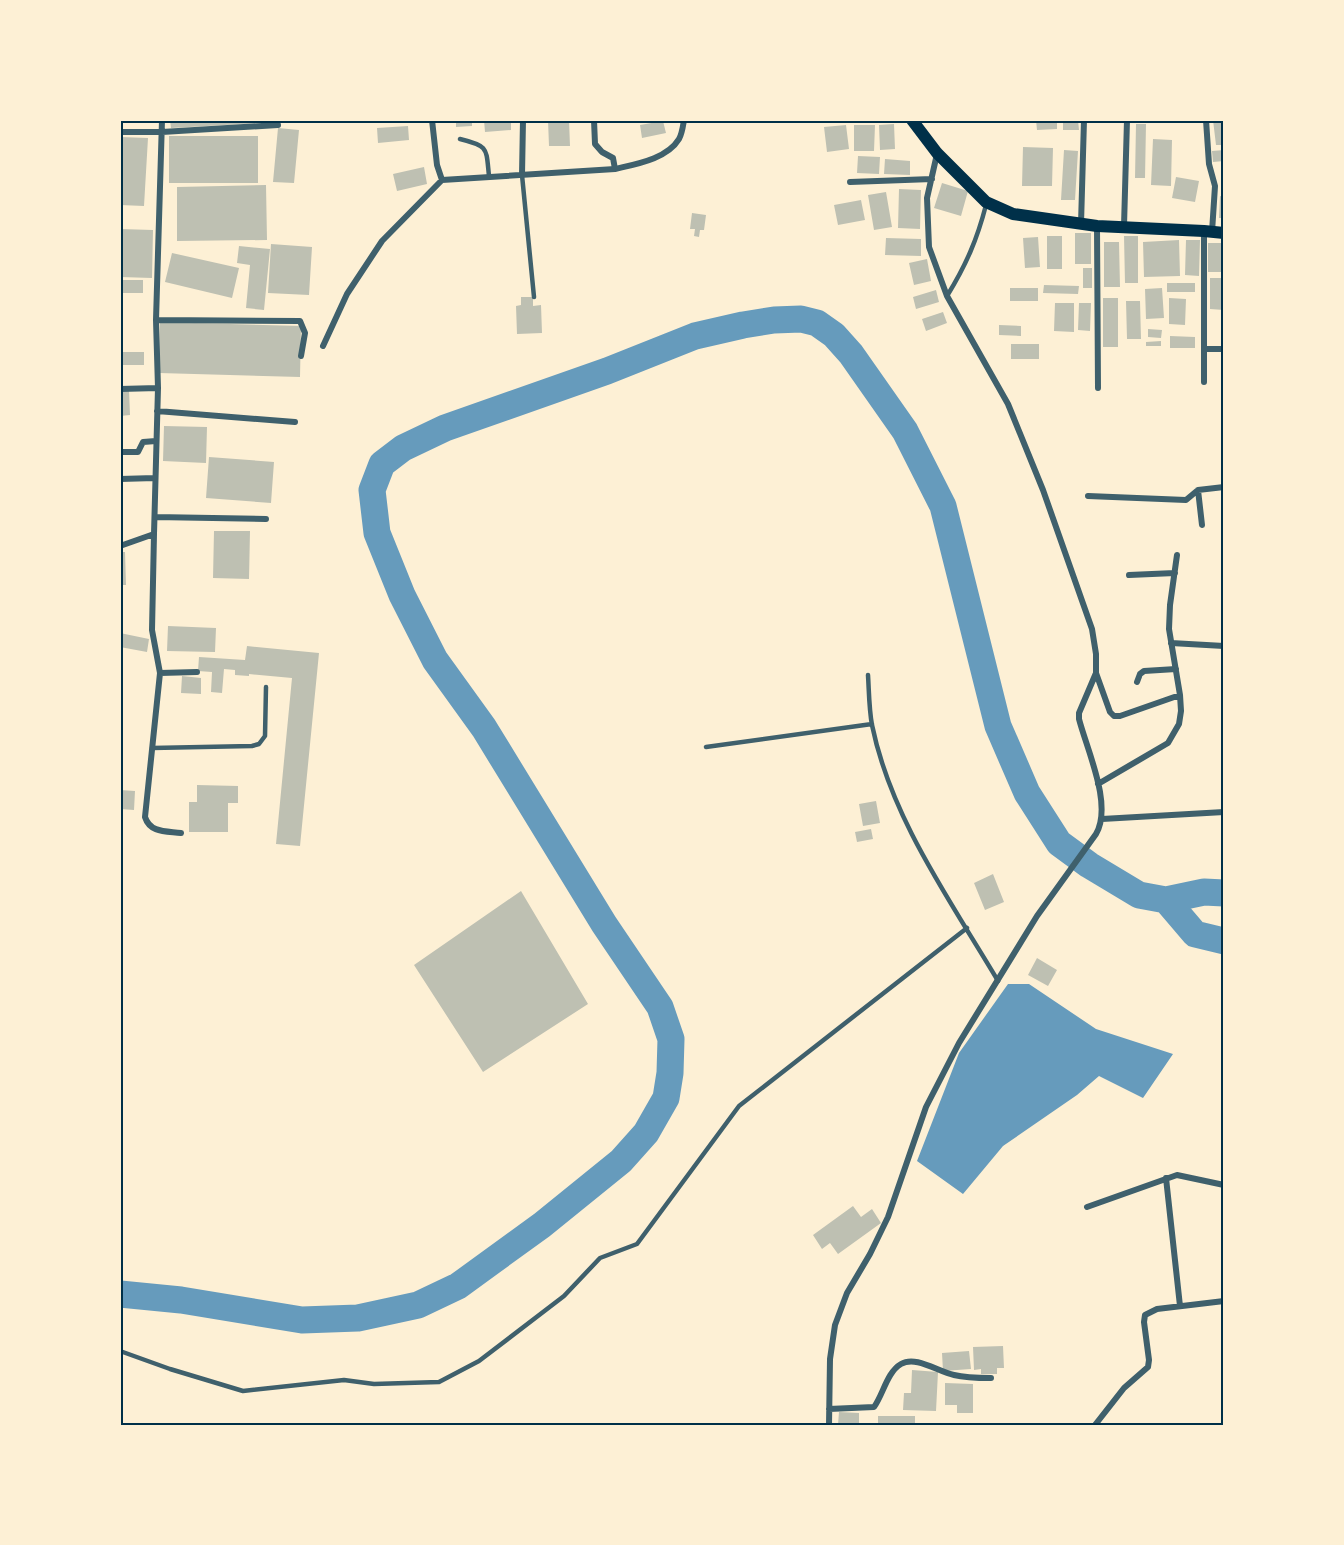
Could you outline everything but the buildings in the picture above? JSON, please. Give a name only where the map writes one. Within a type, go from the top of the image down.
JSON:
[{"type":"main road","points":[[912,120],[937,153],[986,202],[1013,214],[1097,226],[1213,232]]},
{"type":"street","points":[[162,120],[156,320],[158,388],[152,630],[160,673],[145,817],[148,825],[154,829],[181,833]]},
{"type":"street","points":[[432,120],[437,165],[442,180]]},
{"type":"street","points":[[522,176],[523,120]]},
{"type":"street","points":[[594,120],[595,144],[602,152],[613,158],[615,169]]},
{"type":"street","points":[[323,346],[347,294],[382,241],[442,180],[615,169],[650,160],[666,152],[680,138],[684,120]]},
{"type":"street","points":[[823,120],[831,120]]},
{"type":"street","points":[[1081,224],[1084,120]]},
{"type":"street","points":[[1124,226],[1127,120]]},
{"type":"street","points":[[1204,382],[1204,349],[1215,186],[1209,164],[1206,120]]},
{"type":"street","points":[[120,132],[162,132],[278,125]]},
{"type":"street","points":[[937,153],[927,198],[929,247],[947,296],[1008,404],[1043,490],[1092,629],[1096,673],[1110,712],[1114,716],[1120,716],[1180,695]]},
{"type":"street","points":[[850,182],[932,178]]},
{"type":"street","points":[[1097,226],[1098,388]]},
{"type":"street","points":[[156,320],[300,321],[305,333],[301,356]]},
{"type":"street","points":[[1204,349],[1224,349]]},
{"type":"street","points":[[120,388],[158,388]]},
{"type":"street","points":[[157,411],[295,422]]},
{"type":"street","points":[[120,452],[138,452],[143,442],[156,441]]},
{"type":"street","points":[[120,479],[156,478]]},
{"type":"street","points":[[1088,496],[1186,500],[1198,490],[1224,487]]},
{"type":"street","points":[[1198,490],[1202,525]]},
{"type":"street","points":[[155,517],[266,519]]},
{"type":"street","points":[[120,546],[154,534]]},
{"type":"street","points":[[1098,784],[1168,743],[1179,724],[1180,695],[1171,643],[1170,605],[1177,555]]},
{"type":"street","points":[[1129,575],[1175,573]]},
{"type":"street","points":[[1171,643],[1224,646]]},
{"type":"street","points":[[1137,682],[1144,671],[1176,669]]},
{"type":"street","points":[[160,673],[197,672]]},
{"type":"street","points":[[829,1425],[830,1359],[835,1325],[847,1293],[888,1217],[926,1107],[959,1042],[1043,907],[1102,825],[1098,784],[1079,720],[1079,713],[1096,673]]},
{"type":"street","points":[[1102,819],[1224,812]]},
{"type":"street","points":[[1088,1207],[1166,1178],[1186,1176],[1224,1185]]},
{"type":"street","points":[[1166,1178],[1180,1306]]},
{"type":"street","points":[[1095,1425],[1124,1388],[1148,1367],[1145,1315],[1151,1310],[1224,1302]]},
{"type":"street","points":[[829,1409],[874,1407],[892,1374],[900,1364],[909,1361],[919,1362],[952,1375],[991,1378]]},
{"type":"lane","points":[[460,139],[480,145],[486,151],[489,176]]},
{"type":"lane","points":[[522,176],[534,297]]},
{"type":"lane","points":[[947,296],[964,269],[977,237],[986,202]]},
{"type":"lane","points":[[868,675],[872,724],[886,777],[923,854],[998,981]]},
{"type":"lane","points":[[152,748],[259,744],[265,736],[266,687]]},
{"type":"lane","points":[[706,747],[872,724]]},
{"type":"lane","points":[[120,1351],[170,1369],[243,1390],[344,1380],[374,1383],[439,1382],[479,1361],[564,1296],[600,1258],[637,1244],[739,1106],[967,928]]},
{"type":"water","points":[[1008,984],[1029,984],[1096,1029],[1173,1054],[1143,1098],[1099,1076],[1077,1095],[1003,1146],[963,1194],[917,1161],[959,1053]]},
{"type":"waterway","points":[[120,1294],[181,1300],[302,1320],[358,1318],[418,1305],[458,1286],[542,1225],[621,1161],[646,1133],[666,1098],[670,1073],[671,1039],[660,1007],[604,924],[484,728],[435,660],[402,595],[377,533],[372,490],[382,464],[403,448],[445,428],[607,371],[695,336],[774,320],[801,319],[817,323],[834,335],[851,354],[905,431],[943,506],[998,726],[1027,793],[1059,843],[1089,865],[1139,895],[1166,900],[1204,892],[1224,893]]},
{"type":"waterway","points":[[1166,900],[1195,934],[1224,941]]}]
